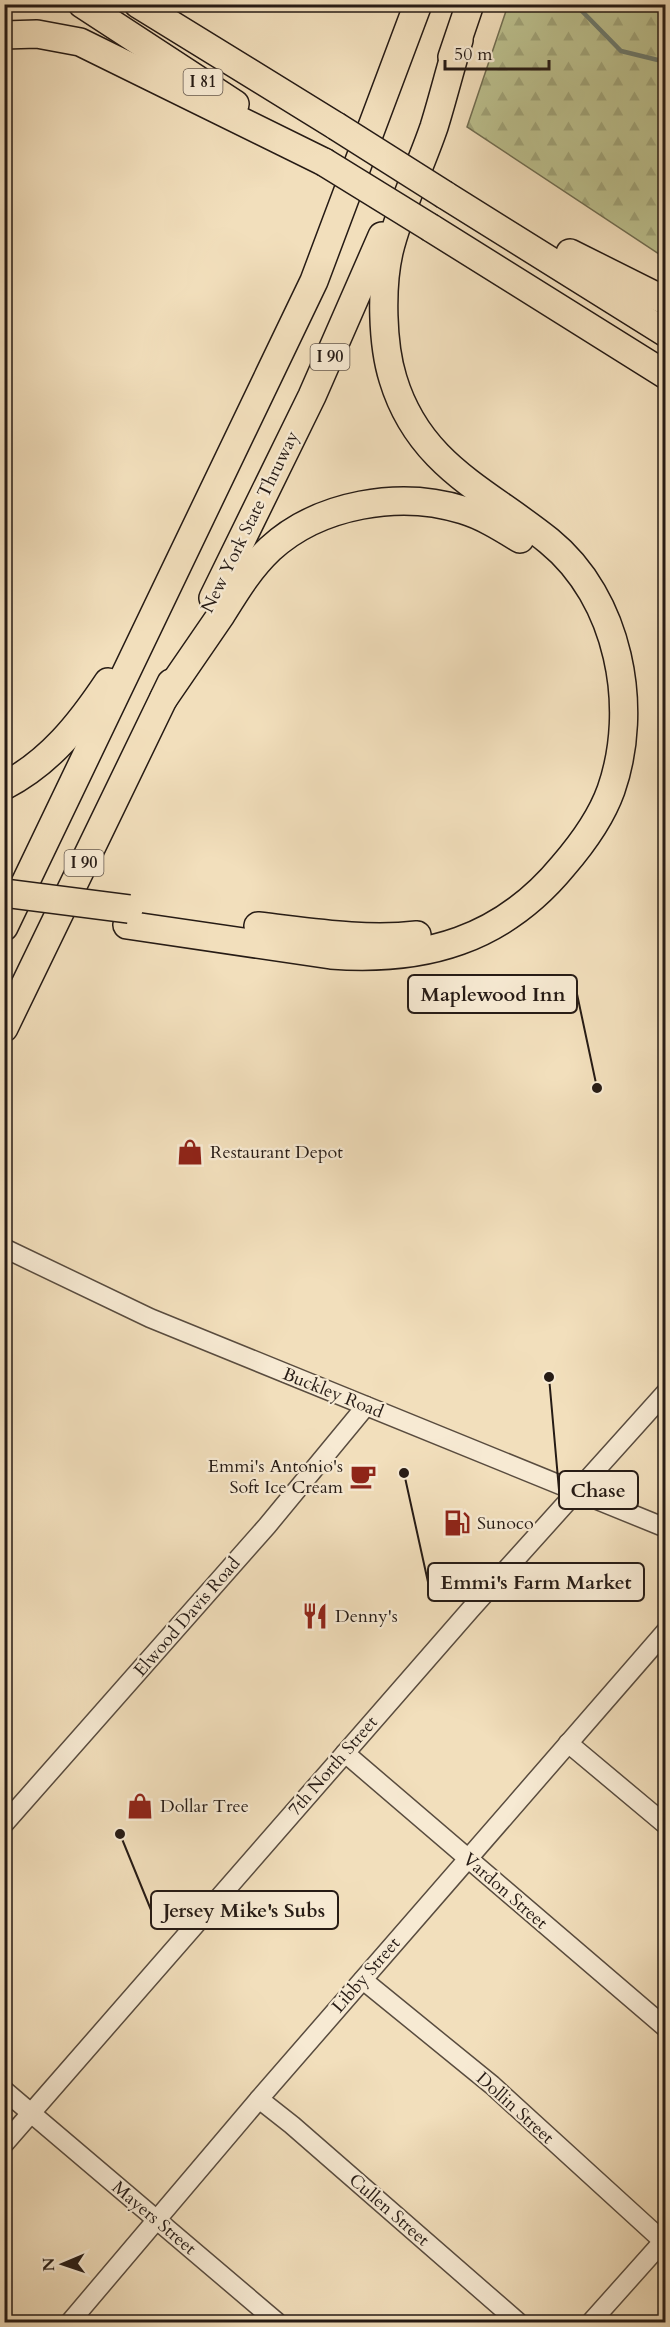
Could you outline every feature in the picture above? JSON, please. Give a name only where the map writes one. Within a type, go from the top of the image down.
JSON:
[{"type":"highway","name":"I 81","points":[[81,4],[324,162],[666,375]]},
{"type":"highway","name":"I 81","points":[[138,4],[666,333]]},
{"type":"highway","name":"I 90","points":[[4,927],[169,588],[314,281],[418,4]]},
{"type":"highway","name":"New York State Thruway","points":[[4,1028],[312,396],[379,244],[459,40],[470,4]]},
{"type":"highway","points":[[4,35],[37,34],[80,42],[324,162]]},
{"type":"highway","points":[[4,892],[331,955],[374,957],[425,952],[469,938],[496,925],[525,906],[577,851],[611,791],[620,755],[625,717],[622,672],[611,633],[596,602],[576,570],[551,542],[463,480],[439,458],[414,424],[393,379],[384,301],[389,253],[435,124],[459,40]]},
{"type":"highway","points":[[445,195],[538,234],[594,267],[666,301]]},
{"type":"highway","points":[[477,256],[514,293],[666,394]]},
{"type":"highway","points":[[4,909],[392,938],[451,927],[487,911],[516,892],[545,867],[562,845],[585,809],[597,782],[605,752],[609,716],[607,679],[597,640],[581,605],[559,575],[530,545],[498,525],[463,510],[426,502],[360,505],[326,515],[298,529],[271,549],[242,579],[164,698]]},
{"type":"highway","points":[[4,786],[48,758],[86,715],[169,588]]},
{"type":"street","name":"Buckley Road","points":[[4,1248],[150,1318],[666,1528]]},
{"type":"street","name":"7th North Street","points":[[4,2144],[345,1753],[666,1392]]},
{"type":"street","name":"Elwood Davis Road","points":[[4,1824],[259,1534],[366,1406]]},
{"type":"street","name":"Libby Street","points":[[70,2322],[259,2099],[666,1630]]},
{"type":"street","points":[[568,1743],[666,1825]]},
{"type":"street","name":"Vardon Street","points":[[345,1753],[666,2028]]},
{"type":"street","name":"Dollin Street","points":[[363,1980],[492,2085],[664,2240]]},
{"type":"street","points":[[4,2090],[31,2114]]},
{"type":"street","name":"Cullen Street","points":[[259,2099],[292,2125],[518,2322]]},
{"type":"street","name":"Mayers Street","points":[[31,2114],[277,2322]]},
{"type":"street","points":[[591,2322],[664,2240]]},
{"type":"green space","points":[[508,5],[665,5],[665,258],[467,127]]},
{"type":"waterway","points":[[575,4],[621,51],[666,62]]},
{"type":"place","name":"Maplewood Inn","points":[[597,1088]]},
{"type":"place","name":"Restaurant Depot","points":[[190,1152]]},
{"type":"place","name":"Chase","points":[[549,1377]]},
{"type":"place","name":"Emmi's Farm Market","points":[[404,1473]]},
{"type":"place","name":"Emmi's Antonio's Soft Ice Cream","points":[[363,1476]]},
{"type":"place","name":"Sunoco","points":[[457,1523]]},
{"type":"place","name":"Denny's","points":[[315,1616]]},
{"type":"place","name":"Dollar Tree","points":[[140,1806]]},
{"type":"place","name":"Jersey Mike's Subs","points":[[120,1834]]}]
